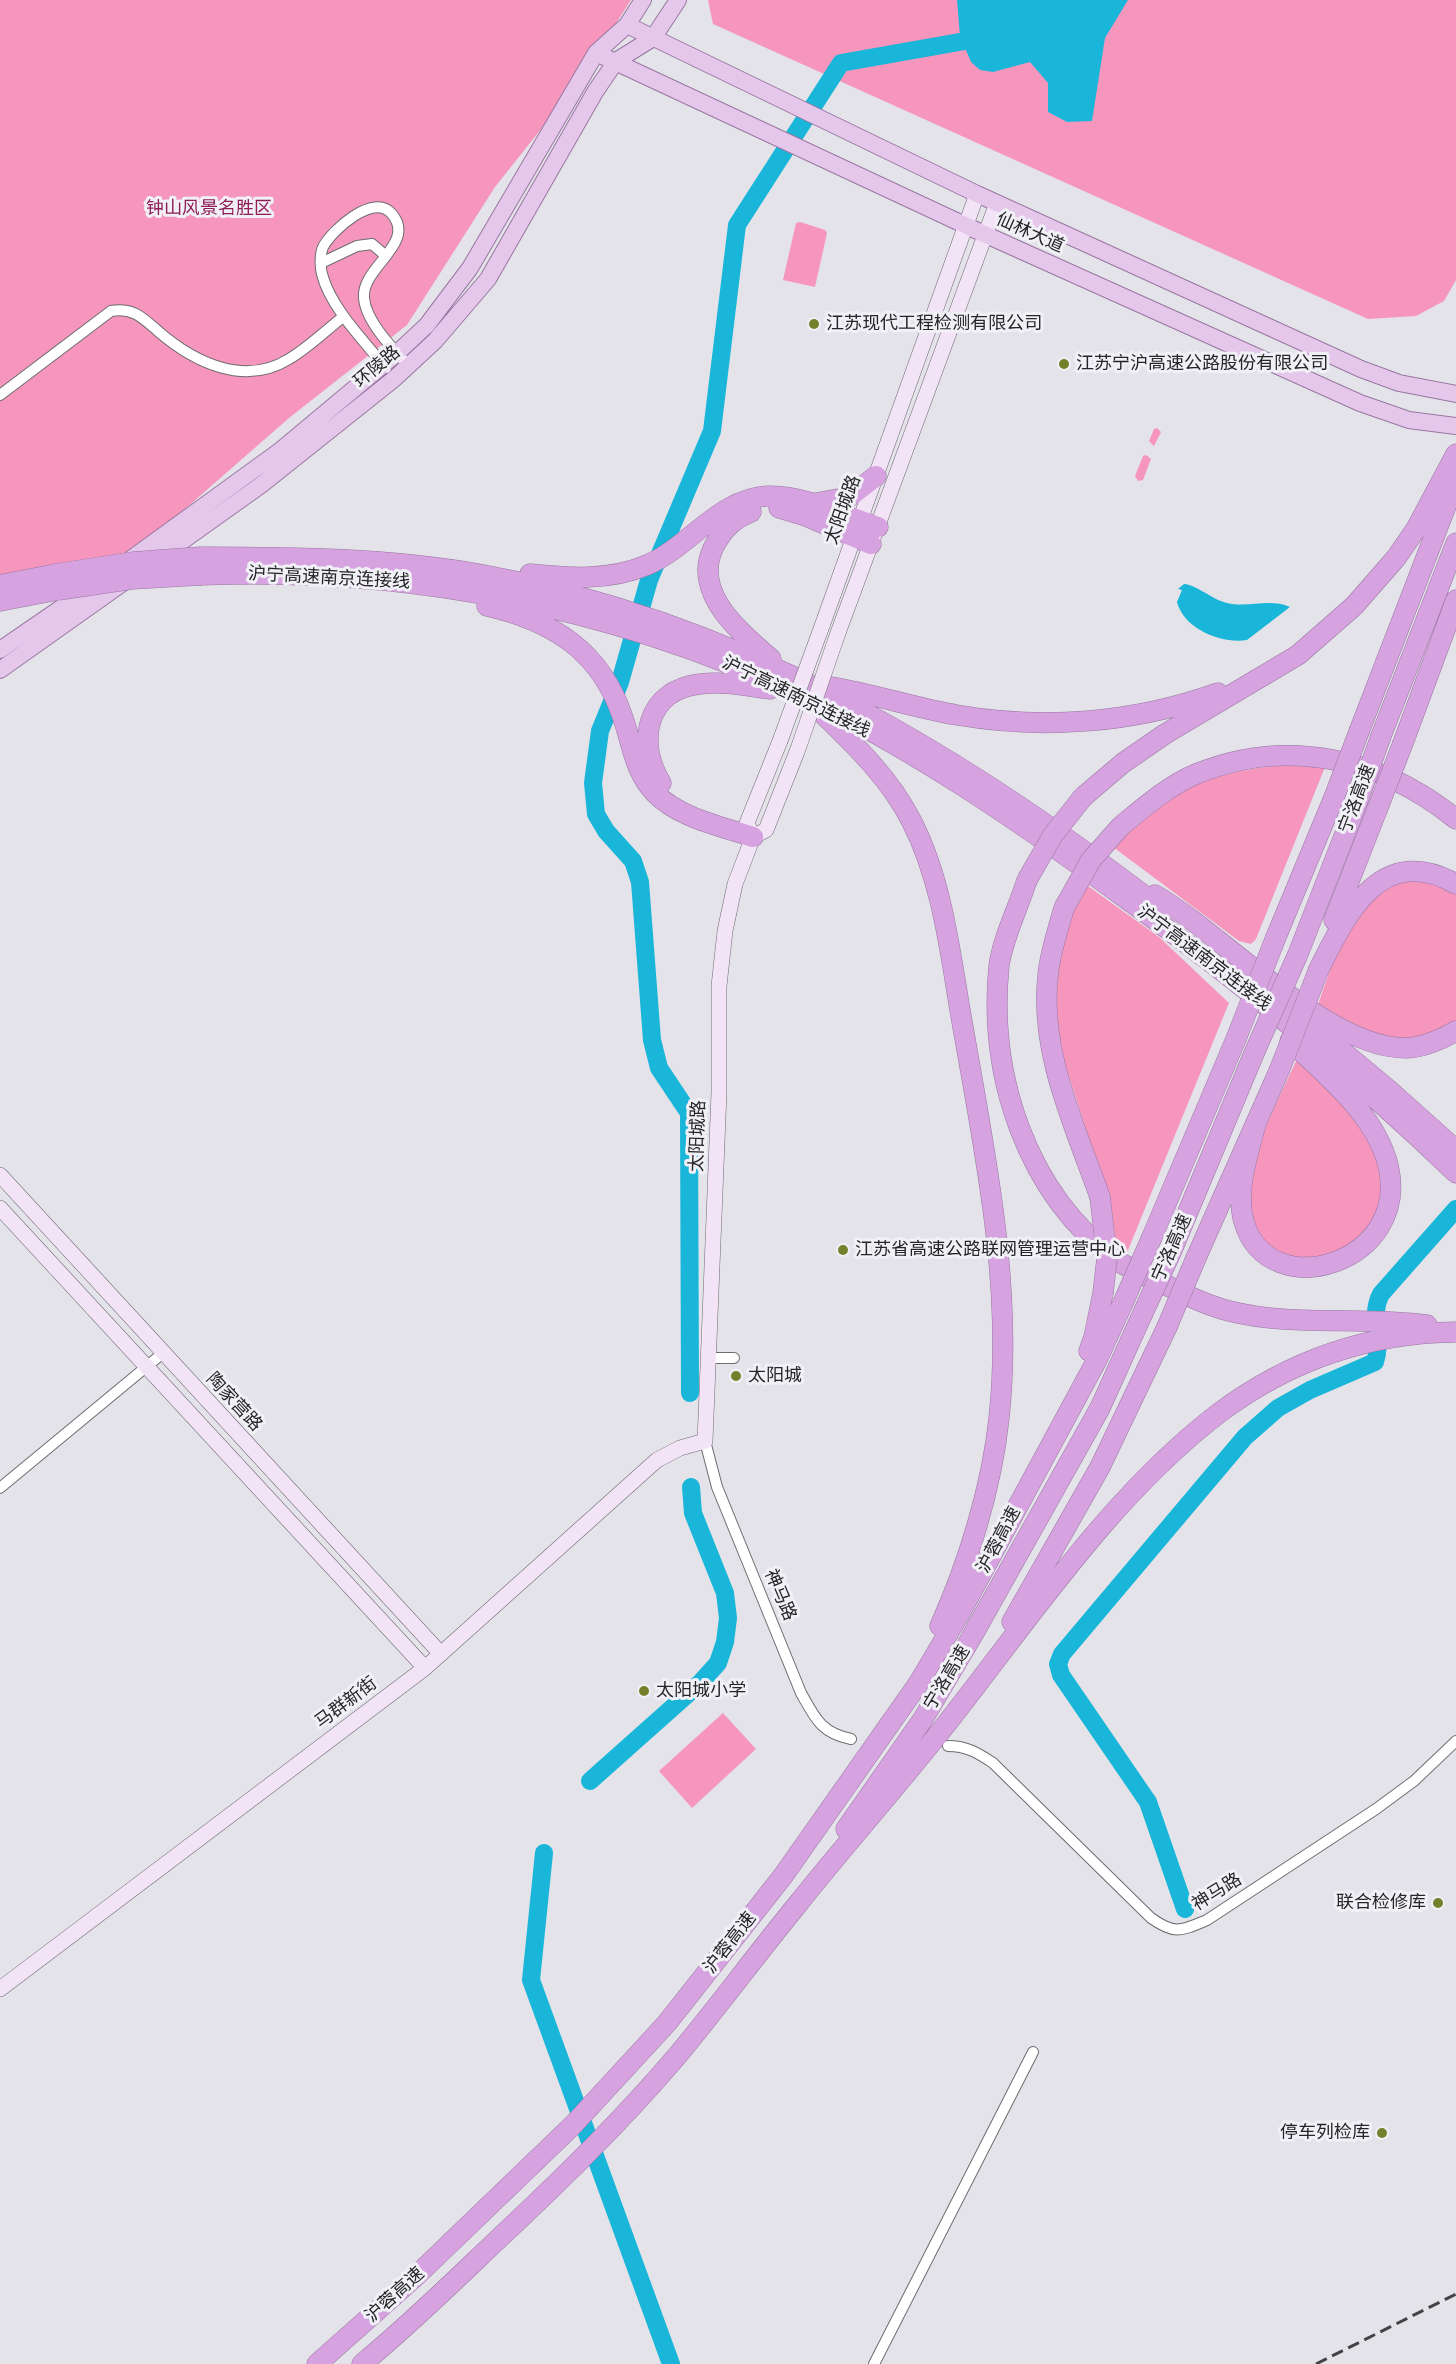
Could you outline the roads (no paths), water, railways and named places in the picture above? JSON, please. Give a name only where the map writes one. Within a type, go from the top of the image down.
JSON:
[{"type":"highway","points":[[1454,466],[1396,558],[1354,606],[1298,655],[1249,682],[1123,763],[1083,797],[1053,834],[1027,880],[999,963],[996,1020],[1008,1097],[1030,1154],[1052,1192],[1071,1216],[1118,1261],[1197,1300],[1228,1311],[1261,1316],[1364,1320],[1395,1328],[1456,1331]]},
{"type":"highway","name":"宁洛高速","points":[[1049,1448],[1098,1358],[1152,1238],[1236,1039],[1335,795],[1454,466]]},
{"type":"highway","points":[[378,561],[575,578],[606,577],[649,564],[675,549],[732,506],[745,500],[769,496],[810,503],[830,502],[849,498],[876,476]]},
{"type":"highway","points":[[810,503],[866,533]]},
{"type":"highway","points":[[784,670],[724,614],[712,594],[707,571],[711,550],[723,530],[740,516],[760,508],[783,508],[866,533]]},
{"type":"highway","name":"宁洛高速","points":[[795,1907],[880,1776],[923,1719],[1100,1408],[1172,1250],[1298,954],[1456,543]]},
{"type":"highway","name":"沪宁高速南京连接线","points":[[201,566],[316,557],[378,561],[478,574],[555,591],[626,618],[784,670],[804,691],[970,791],[1169,930],[1302,1035],[1456,1173]]},
{"type":"highway","name":"沪宁高速南京连接线","points":[[0,601],[57,582],[133,562],[396,580],[477,591],[551,607],[626,618]]},
{"type":"highway","points":[[316,574],[422,590],[526,617],[552,628],[574,643],[593,662],[611,687],[643,778],[655,794],[686,814],[756,830]]},
{"type":"highway","name":"沪宁高速南京连接线","points":[[0,585],[57,582]]},
{"type":"highway","points":[[944,1739],[1066,1530],[1123,1421],[1167,1328],[1279,1071],[1319,969],[1336,911],[1403,743],[1456,600]]},
{"type":"highway","name":"沪宁高速南京连接线","points":[[649,625],[711,656],[804,691],[938,753],[1109,868],[1311,1024],[1456,1150]]},
{"type":"highway","points":[[756,830],[676,797],[662,784],[649,755],[649,723],[657,708],[668,696],[683,687],[722,682],[804,691],[1008,722],[1060,723],[1122,718],[1201,700],[1249,682]]},
{"type":"highway","points":[[804,691],[861,751],[890,786],[912,821],[927,855],[948,941],[989,1182],[996,1242],[1002,1316],[1002,1368],[999,1418],[991,1468],[980,1517],[948,1608],[901,1711]]},
{"type":"highway","points":[[1049,1448],[1094,1337],[1107,1258],[1100,1197],[1055,1068],[1050,1043],[1047,974],[1064,908],[1091,861],[1121,826],[1147,805],[1196,774],[1256,758],[1292,756],[1331,758],[1366,767],[1408,786],[1456,819]]},
{"type":"highway","points":[[1109,868],[1163,900],[1322,1018],[1366,1042],[1407,1048],[1437,1042],[1456,1031]]},
{"type":"highway","points":[[1319,969],[1354,903],[1369,889],[1389,878],[1409,872],[1428,873],[1456,884]]},
{"type":"highway","points":[[1169,930],[1343,1090],[1376,1138],[1388,1165],[1391,1184],[1382,1222],[1374,1237],[1363,1248],[1351,1257],[1333,1262],[1294,1266],[1266,1255],[1252,1239],[1244,1222],[1241,1197],[1245,1167],[1256,1123]]},
{"type":"highway","points":[[795,1907],[944,1739],[1082,1551],[1158,1466],[1218,1414],[1264,1382],[1308,1360],[1366,1341],[1395,1328]]},
{"type":"highway","name":"沪蓉高速","points":[[317,2364],[416,2276],[573,2125],[667,2022],[727,1948],[790,1866],[901,1711],[959,1615],[1049,1448]]},
{"type":"highway","name":"沪蓉高速","points":[[362,2364],[402,2330],[609,2132],[675,2058],[795,1907]]},
{"type":"main road","name":"环陵路","points":[[0,650],[66,607],[280,450],[397,353],[445,304],[470,268],[597,53],[627,25],[643,0]]},
{"type":"main road","name":"环陵路","points":[[0,670],[261,485],[394,379],[449,327],[488,279],[590,101],[616,61],[653,38],[678,0]]},
{"type":"main road","name":"仙林大道","points":[[627,25],[820,116],[977,194],[1361,369],[1399,383],[1456,394]]},
{"type":"main road","name":"仙林大道","points":[[597,53],[984,234],[1360,403],[1409,420],[1456,426]]},
{"type":"main road","name":"太阳城路","points":[[705,1441],[719,1092],[719,986],[725,931],[735,884],[756,830],[798,749],[838,633],[866,533],[876,476],[977,194]]},
{"type":"main road","name":"太阳城路","points":[[756,830],[780,741],[822,626],[866,533],[997,203]]},
{"type":"main road","name":"陶家营路","points":[[0,1175],[441,1654]]},
{"type":"main road","points":[[0,1208],[425,1668]]},
{"type":"main road","name":"马群新街","points":[[0,1989],[425,1668],[657,1460],[681,1448],[705,1441]]},
{"type":"street","points":[[394,379],[343,317],[322,275],[322,250],[330,238],[356,214],[373,207],[383,207],[392,214],[399,226],[398,238],[366,285],[363,297],[372,319],[409,366]]},
{"type":"street","points":[[321,263],[357,246],[372,244],[386,256]]},
{"type":"street","points":[[0,395],[111,311],[123,309],[136,312],[178,346],[203,361],[235,372],[267,369],[288,360],[343,317]]},
{"type":"street","points":[[0,1488],[163,1353]]},
{"type":"street","points":[[710,1358],[734,1358]]},
{"type":"street","name":"神马路","points":[[705,1441],[717,1487],[801,1693],[816,1720],[834,1736],[851,1740]]},
{"type":"street","name":"神马路","points":[[944,1739],[976,1751],[993,1763],[1151,1918],[1167,1929],[1183,1931],[1207,1920],[1376,1809],[1413,1781],[1456,1741]]},
{"type":"street","points":[[874,2364],[1033,2052]]},
{"type":"water","points":[[957,0],[1128,0],[1105,38],[1092,121],[1067,122],[1048,112],[1048,83],[1030,62],[993,72],[980,70],[971,62],[960,36]]},
{"type":"water","points":[[1184,584],[1227,603],[1275,603],[1290,607],[1247,640],[1226,640],[1195,627],[1181,612],[1177,602],[1182,590],[1178,589]]},
{"type":"waterway","points":[[690,1393],[689,1113],[659,1068],[652,1040],[640,882],[633,861],[606,831],[596,814],[593,783],[600,731],[620,682],[649,580],[712,431],[737,225],[841,63],[965,41]]},
{"type":"waterway","points":[[1185,1909],[1148,1802],[1061,1675],[1058,1664],[1062,1654],[1245,1437],[1278,1408],[1310,1390],[1375,1362],[1378,1345],[1376,1311],[1381,1294],[1456,1209]]},
{"type":"waterway","points":[[590,1781],[700,1683],[718,1663],[725,1642],[728,1618],[725,1593],[693,1513],[691,1487]]},
{"type":"waterway","points":[[544,1853],[531,1980],[671,2364]]},
{"type":"railway","points":[[1316,2364],[1456,2294]]},
{"type":"place","name":"江苏现代工程检测有限公司","points":[[814,324]]},
{"type":"place","name":"江苏宁沪高速公路股份有限公司","points":[[1064,364]]},
{"type":"place","name":"江苏省高速公路联网管理运营中心","points":[[843,1250]]},
{"type":"place","name":"太阳城","points":[[736,1376]]},
{"type":"place","name":"太阳城小学","points":[[644,1691]]},
{"type":"place","name":"联合检修库","points":[[1438,1903]]},
{"type":"place","name":"停车列检库","points":[[1382,2133]]},
{"type":"park label","name":"钟山风景名胜区","points":[[209,209]]}]
